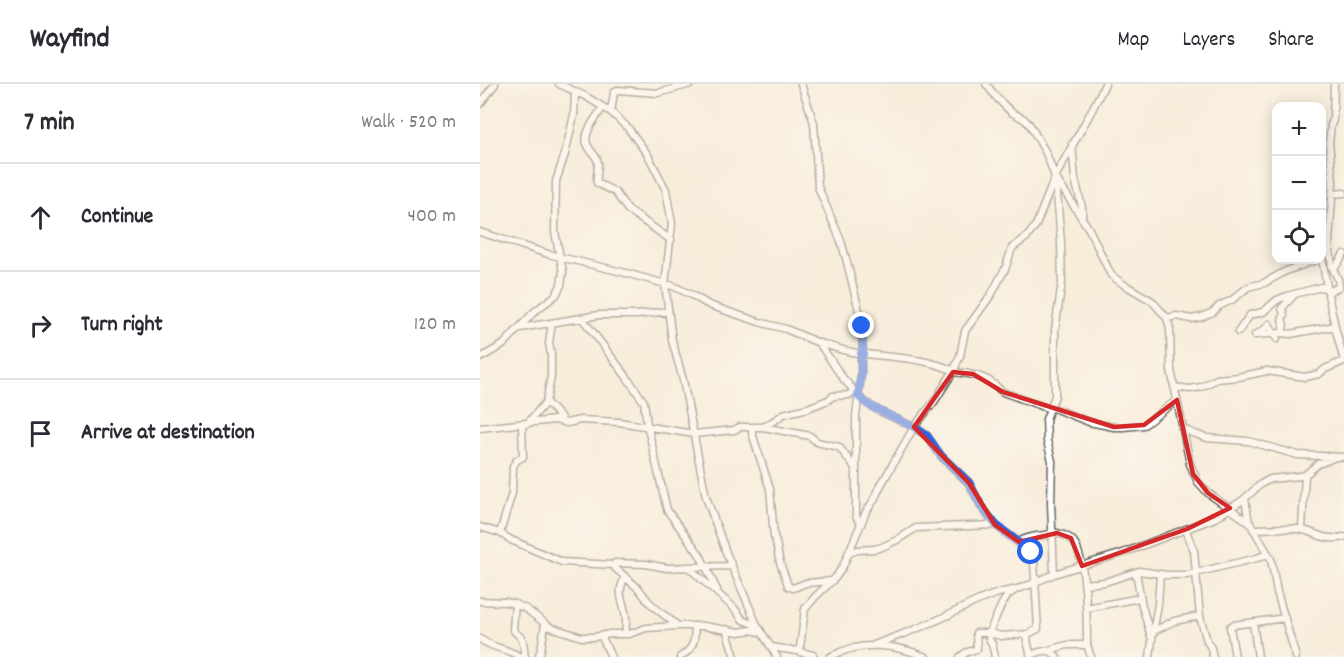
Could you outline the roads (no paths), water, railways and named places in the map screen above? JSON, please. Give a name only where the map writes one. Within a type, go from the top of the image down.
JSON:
[{"type":"street","points":[[480,104],[495,84]]},
{"type":"street","points":[[559,84],[611,112],[628,128],[648,155],[666,190],[671,214],[671,240],[665,284],[668,311],[672,340],[683,380],[706,497],[715,525],[757,626],[777,657]]},
{"type":"street","points":[[611,112],[614,93],[617,90],[658,93],[691,84]]},
{"type":"street","points":[[801,84],[814,123],[818,187],[841,242],[861,319],[861,375],[855,393],[856,516],[861,525]]},
{"type":"street","points":[[986,84],[1011,112],[1030,125],[1046,153],[1055,178],[1093,237],[1110,274],[1152,301],[1167,318],[1170,329],[1174,387],[1190,464],[1198,482],[1208,493],[1251,526],[1273,563],[1277,592],[1296,657]]},
{"type":"street","points":[[798,653],[805,609],[843,566],[866,512],[881,485],[914,427],[934,402],[953,371],[960,356],[966,331],[996,287],[1012,248],[1027,237],[1036,225],[1055,178],[1105,84]]},
{"type":"street","points":[[1329,292],[1341,287],[1332,267],[1329,236],[1333,169],[1329,143],[1333,120],[1334,84]]},
{"type":"street","points":[[480,358],[503,345],[534,312],[553,298],[563,278],[555,232],[556,181],[574,115],[575,92]]},
{"type":"street","points":[[603,107],[589,128],[587,138],[588,146],[598,164],[597,183],[615,192],[628,210],[671,240]]},
{"type":"street","points":[[1072,144],[1075,179],[1083,220]]},
{"type":"street","points":[[1054,574],[1050,484],[1052,461],[1047,441],[1046,422],[1055,396],[1054,330],[1062,274],[1055,178]]},
{"type":"street","points":[[1332,194],[1344,193]]},
{"type":"street","points":[[480,232],[561,257],[665,284],[734,315],[786,329],[819,343],[849,352],[935,363],[953,371],[973,374],[991,382],[1003,392],[1089,422],[1114,427],[1144,425],[1185,389]]},
{"type":"street","points":[[1332,267],[1336,266],[1344,254]]},
{"type":"street","points":[[1167,318],[1202,317],[1232,300],[1248,287],[1264,283],[1306,264]]},
{"type":"street","points":[[1174,387],[1185,389],[1201,387],[1217,379],[1267,370],[1305,377],[1319,374],[1344,361],[1323,264]]},
{"type":"street","points":[[1238,332],[1250,315],[1263,312],[1277,300],[1321,287],[1329,292]]},
{"type":"street","points":[[1282,333],[1284,315],[1282,308],[1294,294]]},
{"type":"street","points":[[520,328],[599,315],[637,315],[668,311]]},
{"type":"street","points":[[582,318],[642,399],[669,514],[685,533],[706,566],[718,593]]},
{"type":"street","points":[[500,533],[512,493],[513,466],[523,457],[524,425],[546,402],[551,377],[549,343],[552,323]]},
{"type":"street","points":[[1276,336],[1282,333],[1290,334],[1335,326]]},
{"type":"street","points":[[819,343],[855,393],[870,406],[914,427],[927,436],[941,456],[969,483],[981,506],[996,525],[1031,552],[1034,563],[1038,628],[1028,634],[1001,636],[976,633],[977,649],[960,657]]},
{"type":"street","points":[[762,427],[783,414],[808,408],[833,396],[855,393]]},
{"type":"street","points":[[546,402],[561,420],[567,423],[577,421],[619,422],[694,434],[734,430],[740,427],[762,427],[810,436],[817,442],[839,447],[856,469]]},
{"type":"street","points":[[480,428],[561,420]]},
{"type":"street","points":[[752,427],[770,489],[774,537],[780,563],[789,586],[793,588],[806,583],[832,581]]},
{"type":"street","points":[[1182,428],[1207,438],[1248,441],[1298,455],[1344,457]]},
{"type":"street","points":[[995,657],[989,639],[990,633],[1002,604],[1015,590],[1054,574],[1124,554],[1215,518],[1245,499],[1270,479],[1305,475],[1318,464],[1336,457]]},
{"type":"street","points":[[1302,530],[1305,475]]},
{"type":"street","points":[[1245,499],[1251,526]]},
{"type":"street","points":[[848,555],[856,550],[882,547],[916,528],[996,525]]},
{"type":"street","points":[[480,526],[562,562],[646,564],[667,568],[732,566]]},
{"type":"street","points":[[1251,526],[1290,528],[1325,538],[1344,537]]},
{"type":"street","points":[[1186,530],[1194,551],[1200,616],[1213,657]]},
{"type":"street","points":[[1018,542],[1025,538],[1058,533],[1071,538],[1078,549],[1082,566],[1088,645],[1091,657]]},
{"type":"street","points":[[1084,584],[1105,582],[1144,571],[1182,575],[1195,573],[1268,554]]},
{"type":"street","points":[[613,565],[678,626]]},
{"type":"street","points":[[688,567],[734,608],[743,620],[757,626]]},
{"type":"street","points":[[1136,572],[1140,598],[1152,640]]},
{"type":"street","points":[[1150,657],[1160,574]]},
{"type":"street","points":[[625,577],[620,594],[626,618],[625,634]]},
{"type":"street","points":[[874,645],[933,622],[999,592],[1015,590]]},
{"type":"street","points":[[1086,608],[1140,598]]},
{"type":"street","points":[[480,601],[515,604],[559,631],[582,637],[610,633],[625,634],[646,628],[678,626],[739,632],[752,630],[762,633]]},
{"type":"street","points":[[515,604],[513,629],[514,633],[523,640],[525,657]]},
{"type":"street","points":[[1154,631],[1174,621],[1200,616]]},
{"type":"street","points":[[1235,657],[1230,627],[1286,618]]},
{"type":"street","points":[[1253,623],[1258,657]]},
{"type":"street","points":[[538,657],[542,650],[545,624]]},
{"type":"street","points":[[680,657],[688,652],[695,637],[694,626]]},
{"type":"street","points":[[726,629],[735,657]]},
{"type":"street","points":[[1028,634],[1030,656],[1067,645],[1088,645]]},
{"type":"street","points":[[601,635],[611,657]]},
{"type":"street","points":[[480,639],[520,657]]},
{"type":"street","points":[[830,657],[855,647],[874,645],[912,651],[926,657]]},
{"type":"street","points":[[771,647],[797,651],[814,657]]},
{"type":"street","points":[[502,657],[507,650]]},
{"type":"street","points":[[1048,650],[1053,651],[1057,657]]}]
